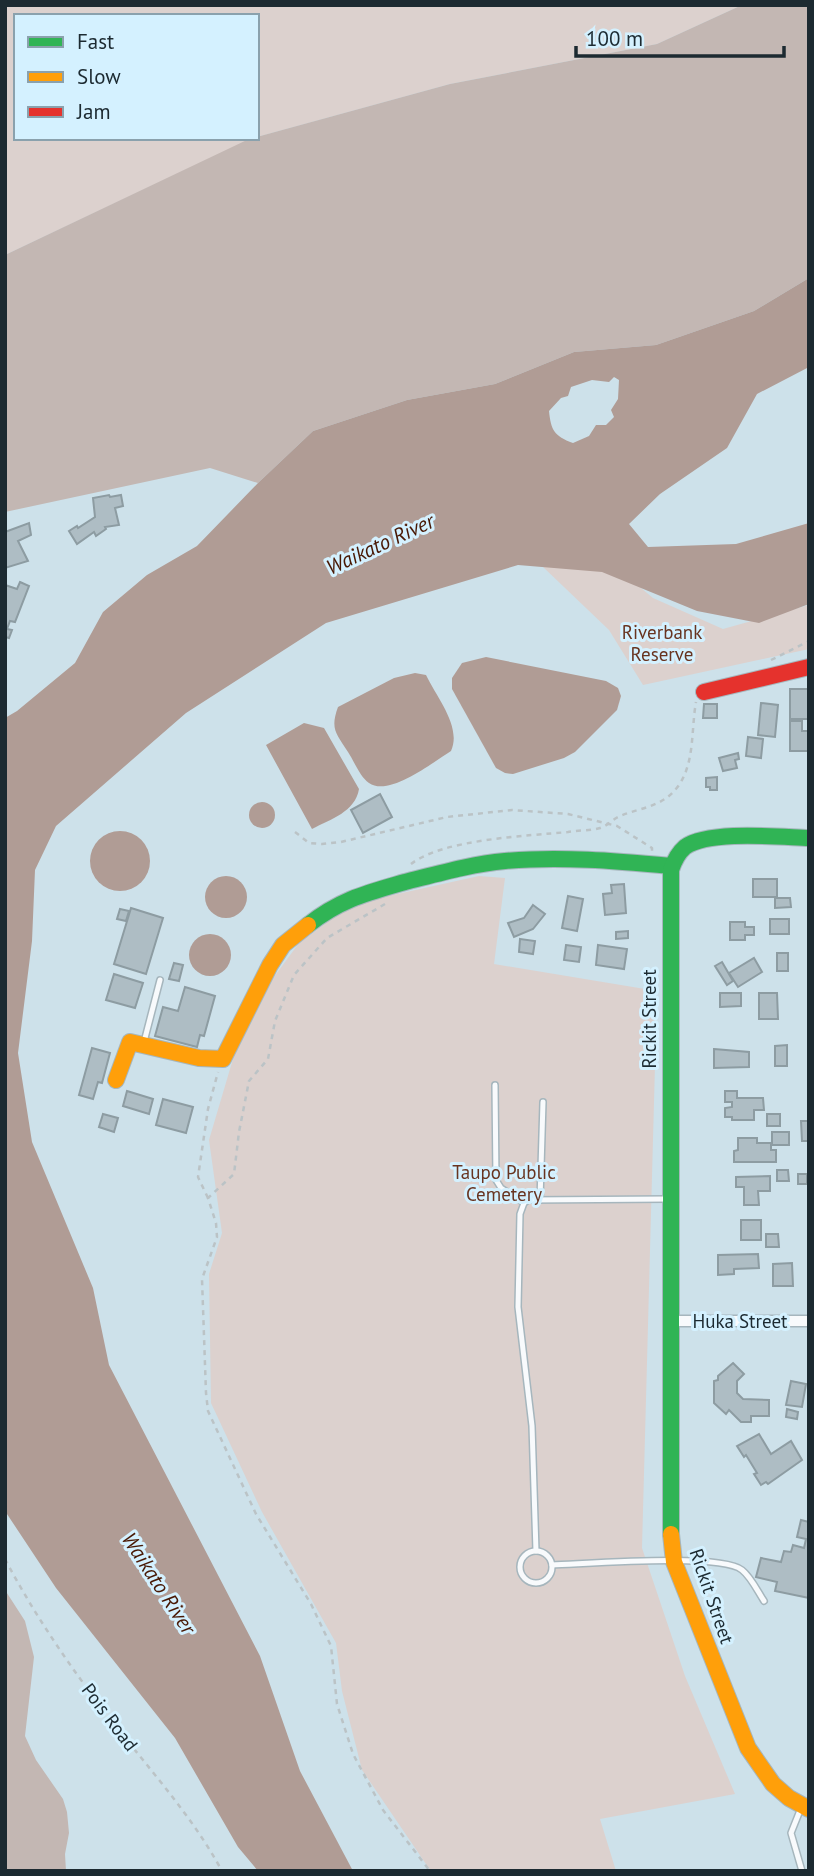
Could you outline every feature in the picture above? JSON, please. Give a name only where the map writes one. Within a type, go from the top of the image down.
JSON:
[{"type":"street","points":[[705,692],[809,667]]},
{"type":"street","points":[[116,1080],[130,1042],[199,1058],[223,1059],[263,977],[283,945],[323,912],[354,897],[433,875],[504,861],[586,859],[671,866],[687,846],[699,841],[716,838],[809,838]]},
{"type":"street","name":"Rickit Street","points":[[671,866],[671,1535],[674,1562],[758,1767],[784,1795],[805,1807]]},
{"type":"street","name":"Huka Street","points":[[672,1321],[809,1321]]},
{"type":"lane","points":[[143,1045],[160,980]]},
{"type":"lane","points":[[495,1085],[496,1180],[501,1188],[524,1203]]},
{"type":"lane","points":[[540,1200],[543,1102]]},
{"type":"lane","points":[[536,1551],[532,1426],[518,1307],[520,1214],[524,1203],[528,1200],[671,1199]]},
{"type":"lane","points":[[536,1551],[547,1555],[552,1565],[548,1578],[542,1582],[535,1583],[523,1576],[520,1570],[524,1556],[536,1551]]},
{"type":"lane","points":[[552,1565],[674,1562],[731,1564],[743,1570],[764,1601]]},
{"type":"lane","points":[[802,1871],[791,1833],[805,1807]]},
{"type":"path","points":[[766,662],[809,641]]},
{"type":"path","points":[[411,864],[421,856],[453,847],[496,839],[601,828],[617,817],[652,807],[668,797],[679,785],[692,753],[696,701],[705,692]]},
{"type":"path","points":[[295,832],[309,843],[322,844],[447,817],[512,810],[568,814],[617,826],[652,848],[654,865]]},
{"type":"path","points":[[208,1198],[234,1174],[249,1081],[268,1059],[275,1021],[295,975],[327,938],[384,904]]},
{"type":"path","points":[[223,1059],[208,1109],[198,1177],[216,1223],[217,1237],[214,1252],[202,1279],[208,1411],[256,1514],[311,1604],[331,1646],[337,1704],[353,1754],[383,1810],[430,1871]]},
{"type":"path","name":"Pois Road","points":[[5,1559],[28,1602],[106,1713],[203,1836],[222,1871]]},
{"type":"green space","points":[[5,5],[742,5],[657,44],[450,84],[259,136],[259,14],[14,14],[14,140],[249,140],[5,255]]},
{"type":"green space","name":"Riverbank Reserve","points":[[542,566],[623,573],[653,598],[723,629],[809,605],[809,649],[643,685],[609,630]]},
{"type":"green space","name":"Taupo Public Cemetery","points":[[479,876],[505,878],[494,964],[657,991],[642,1548],[685,1676],[735,1794],[600,1819],[616,1871],[431,1871],[362,1770],[342,1691],[336,1643],[262,1512],[211,1403],[209,1274],[222,1233],[209,1140],[246,1015],[299,943],[352,904]]},
{"type":"shaded area","points":[[742,5],[809,5],[809,278],[754,311],[656,345],[574,352],[495,384],[407,400],[313,431],[258,483],[210,468],[5,512],[5,255],[247,140],[259,140],[259,136],[450,84],[657,44]]},
{"type":"shaded area","points":[[5,1590],[25,1621],[34,1657],[25,1736],[36,1760],[63,1799],[67,1812],[69,1833],[65,1854],[66,1871],[5,1871]]},
{"type":"water","name":"Waikato River","points":[[809,278],[809,367],[757,394],[727,448],[660,494],[629,524],[648,547],[736,544],[809,523],[809,604],[759,623],[697,611],[602,572],[518,565],[326,623],[186,713],[56,826],[35,870],[32,941],[18,1053],[32,1142],[93,1288],[109,1365],[260,1656],[300,1771],[353,1871],[258,1871],[238,1847],[175,1738],[56,1588],[5,1511],[5,718],[75,663],[103,612],[147,575],[197,546],[313,431],[407,400],[495,384],[574,352],[656,345],[754,311]],"holes":[[[614,377],[619,380],[618,399],[611,410],[614,417],[606,425],[596,425],[589,436],[573,443],[555,432],[549,411],[561,398],[568,396],[571,387],[592,380],[609,382]]]},
{"type":"water","points":[[486,657],[606,681],[618,688],[621,696],[617,710],[575,752],[513,774],[505,773],[496,768],[452,689],[452,678],[462,663]]},
{"type":"water","points":[[415,673],[426,675],[447,713],[453,732],[451,751],[399,782],[388,786],[369,783],[360,773],[336,731],[334,726],[338,707],[394,678]]},
{"type":"water","points":[[304,723],[324,728],[359,789],[353,804],[312,829],[266,745]]},
{"type":"water","points":[[262,802],[271,806],[275,815],[271,824],[262,828],[253,824],[249,815],[253,806]]},
{"type":"water","points":[[120,831],[137,836],[145,844],[150,861],[145,878],[137,886],[120,891],[103,886],[95,878],[90,861],[95,844],[103,836]]},
{"type":"water","points":[[226,876],[241,882],[247,897],[241,912],[226,918],[211,912],[205,897],[211,882]]},
{"type":"water","points":[[210,934],[225,940],[231,955],[225,970],[210,976],[195,970],[189,955],[195,940]]},
{"type":"building","points":[[121,495],[123,506],[115,508],[119,525],[105,527],[106,529],[96,536],[94,532],[77,544],[69,531],[95,517],[93,498]]},
{"type":"building","points":[[29,523],[31,535],[18,541],[28,561],[5,568],[5,532]]},
{"type":"building","points":[[20,582],[29,586],[15,622],[10,621],[7,629],[12,630],[9,638],[5,637],[5,585],[17,589]]},
{"type":"building","points":[[790,689],[808,689],[809,719],[790,719]]},
{"type":"building","points":[[761,703],[778,705],[775,737],[758,735]]},
{"type":"building","points":[[704,704],[717,704],[717,718],[703,718]]},
{"type":"building","points":[[790,721],[802,721],[802,731],[809,731],[809,751],[790,751]]},
{"type":"building","points":[[748,737],[763,739],[761,758],[746,756]]},
{"type":"building","points":[[738,753],[739,759],[735,760],[737,768],[723,771],[719,758]]},
{"type":"building","points":[[717,777],[717,790],[706,787],[706,778]]},
{"type":"building","points":[[380,794],[392,817],[363,833],[351,810]]},
{"type":"building","points":[[753,879],[777,879],[777,897],[753,897]]},
{"type":"building","points":[[624,884],[626,913],[605,915],[603,894],[612,893],[611,885]]},
{"type":"building","points":[[568,896],[583,899],[577,931],[562,928]]},
{"type":"building","points":[[775,898],[790,898],[791,907],[775,908]]},
{"type":"building","points":[[533,905],[545,914],[533,929],[514,937],[508,923],[524,918]]},
{"type":"building","points":[[131,908],[163,918],[146,974],[114,964]]},
{"type":"building","points":[[120,909],[129,911],[126,921],[117,919]]},
{"type":"building","points":[[770,919],[789,919],[789,934],[770,934]]},
{"type":"building","points":[[730,922],[745,922],[745,927],[754,927],[754,935],[745,935],[745,940],[730,940]]},
{"type":"building","points":[[628,931],[628,938],[616,939],[616,932]]},
{"type":"building","points":[[520,939],[535,941],[533,954],[519,952]]},
{"type":"building","points":[[566,945],[581,947],[579,962],[564,960]]},
{"type":"building","points":[[598,945],[627,949],[624,969],[596,965]]},
{"type":"building","points":[[777,953],[788,953],[788,971],[777,971]]},
{"type":"building","points":[[754,958],[762,972],[738,987],[729,973]]},
{"type":"building","points":[[722,962],[733,981],[727,985],[715,966]]},
{"type":"building","points":[[174,963],[183,965],[179,981],[169,979]]},
{"type":"building","points":[[114,974],[143,983],[135,1008],[106,1000]]},
{"type":"building","points":[[185,987],[215,996],[204,1036],[200,1035],[197,1047],[155,1036],[163,1007],[178,1011]]},
{"type":"building","points":[[720,993],[741,993],[741,1006],[720,1007]]},
{"type":"building","points":[[759,993],[777,993],[778,1019],[759,1019]]},
{"type":"building","points":[[787,1045],[787,1066],[775,1066],[775,1046]]},
{"type":"building","points":[[92,1048],[110,1053],[102,1083],[98,1082],[93,1099],[79,1095]]},
{"type":"building","points":[[714,1049],[749,1052],[749,1067],[714,1068]]},
{"type":"building","points":[[127,1091],[153,1099],[149,1114],[123,1106]]},
{"type":"building","points":[[725,1091],[737,1091],[737,1098],[763,1098],[764,1110],[754,1110],[754,1120],[732,1120],[732,1117],[725,1117],[725,1108],[732,1107],[732,1102],[725,1102]]},
{"type":"building","points":[[163,1099],[193,1107],[186,1133],[156,1125]]},
{"type":"building","points":[[103,1114],[118,1118],[114,1132],[99,1127]]},
{"type":"building","points":[[767,1114],[780,1114],[780,1126],[767,1126]]},
{"type":"building","points":[[801,1121],[809,1121],[809,1141],[802,1141]]},
{"type":"building","points":[[772,1132],[789,1132],[789,1145],[772,1145]]},
{"type":"building","points":[[738,1138],[757,1138],[757,1143],[771,1143],[771,1150],[776,1150],[776,1162],[734,1162]]},
{"type":"building","points":[[777,1170],[788,1170],[789,1181],[777,1181]]},
{"type":"building","points":[[798,1174],[807,1174],[807,1184],[798,1184]]},
{"type":"building","points":[[770,1176],[770,1191],[758,1191],[759,1205],[744,1205],[744,1187],[736,1187],[736,1177]]},
{"type":"building","points":[[741,1220],[761,1220],[761,1240],[741,1240]]},
{"type":"building","points":[[766,1234],[778,1234],[779,1247],[766,1247]]},
{"type":"building","points":[[758,1254],[759,1268],[734,1269],[734,1274],[718,1275],[718,1255]]},
{"type":"building","points":[[792,1263],[793,1286],[773,1286],[773,1264]]},
{"type":"building","points":[[733,1363],[744,1374],[737,1381],[737,1393],[743,1399],[769,1400],[769,1416],[751,1416],[751,1422],[741,1422],[729,1410],[726,1414],[714,1403],[714,1381]]},
{"type":"building","points":[[791,1381],[806,1384],[802,1407],[786,1405]]},
{"type":"building","points":[[787,1409],[798,1412],[797,1419],[786,1417]]},
{"type":"building","points":[[759,1434],[771,1454],[791,1441],[802,1460],[768,1484],[766,1482],[761,1485],[746,1455],[744,1457],[737,1446]]},
{"type":"building","points":[[801,1520],[809,1522],[809,1598],[775,1591],[777,1582],[756,1577],[761,1558],[781,1562],[784,1551],[791,1552],[793,1545],[804,1548],[806,1539],[797,1537]]},
{"type":"traffic: fast","points":[[671,1534],[671,870],[685,847],[710,838],[809,838]]},
{"type":"traffic: fast","points":[[308,925],[343,903],[366,894],[480,864],[567,859],[671,866]]},
{"type":"traffic: slow","points":[[116,1080],[130,1042],[199,1058],[223,1059],[270,965],[283,945],[308,925]]},
{"type":"traffic: slow","points":[[671,1534],[674,1562],[748,1748],[773,1784],[789,1798],[809,1809]]},
{"type":"traffic: jam","points":[[704,692],[809,667]]}]
